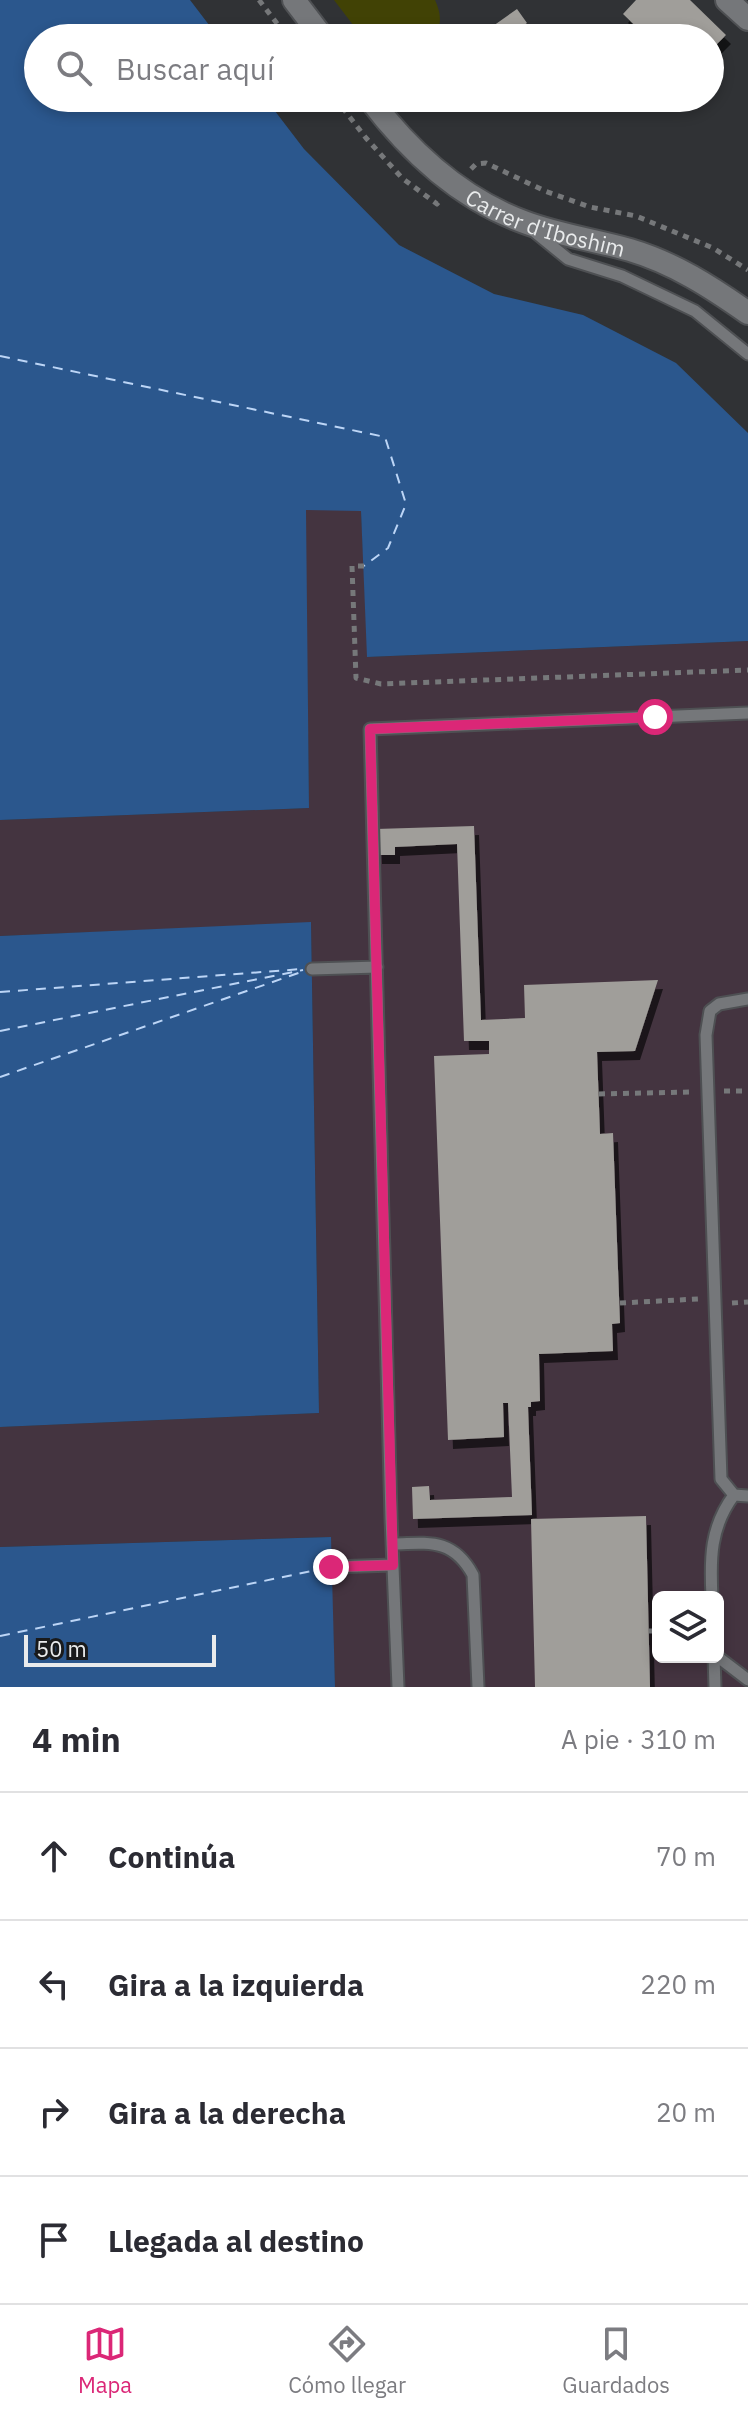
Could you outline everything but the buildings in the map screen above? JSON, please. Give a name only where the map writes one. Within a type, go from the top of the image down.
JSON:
[{"type":"street","points":[[294,0],[312,24]]},
{"type":"street","points":[[727,0],[748,19]]},
{"type":"street","name":"Carrer d'Iboshim","points":[[381,112],[416,152],[479,201],[523,222],[631,251],[675,268],[748,313]]},
{"type":"lane","points":[[523,222],[568,259],[622,276],[695,311],[748,354]]},
{"type":"lane","points":[[398,1687],[370,729],[748,713]]},
{"type":"lane","points":[[312,969],[377,967]]},
{"type":"lane","points":[[748,999],[719,1004],[710,1011],[706,1035],[721,1479],[734,1495],[748,1496]]},
{"type":"lane","points":[[712,1591],[715,1527],[734,1495]]},
{"type":"lane","points":[[392,1544],[434,1543],[452,1549],[466,1562],[473,1575],[478,1687]]},
{"type":"lane","points":[[331,1567],[393,1565]]},
{"type":"lane","points":[[715,1687],[716,1663]]},
{"type":"lane","points":[[724,1663],[748,1680]]},
{"type":"path","points":[[259,0],[277,24]]},
{"type":"path","points":[[346,112],[402,178],[437,204],[476,164],[486,163],[545,191],[590,207],[636,216],[713,248],[748,270]]},
{"type":"path","points":[[364,566],[352,566],[356,678],[381,684],[748,670]]},
{"type":"path","points":[[599,1094],[748,1091]]},
{"type":"path","points":[[620,1303],[714,1299],[727,1303],[748,1302]]},
{"type":"shaded area","points":[[334,0],[435,0],[440,15],[439,24],[352,24]]},
{"type":"shaded area","points":[[305,510],[361,510],[368,657],[748,641],[748,1687],[335,1687],[330,1537],[0,1547],[0,1427],[319,1413],[311,923],[0,936],[0,820],[309,808]]},
{"type":"water","points":[[0,0],[190,0],[208,24],[24,24],[24,112],[276,112],[304,149],[399,245],[494,294],[583,315],[676,363],[748,433],[748,641],[367,657],[361,511],[306,510],[309,808],[0,820]]},
{"type":"water","points":[[311,922],[319,1413],[0,1427],[0,936]]},
{"type":"water","points":[[331,1537],[335,1687],[0,1687],[0,1547]]},
{"type":"ferry route","points":[[0,356],[385,437],[406,504],[388,548],[364,566]]},
{"type":"ferry route","points":[[0,992],[302,969]]},
{"type":"ferry route","points":[[0,1031],[303,970]]},
{"type":"ferry route","points":[[0,1077],[307,970]]},
{"type":"ferry route","points":[[0,1636],[326,1568]]},
{"type":"route","points":[[331,1567],[393,1565],[370,729],[655,717]]}]
